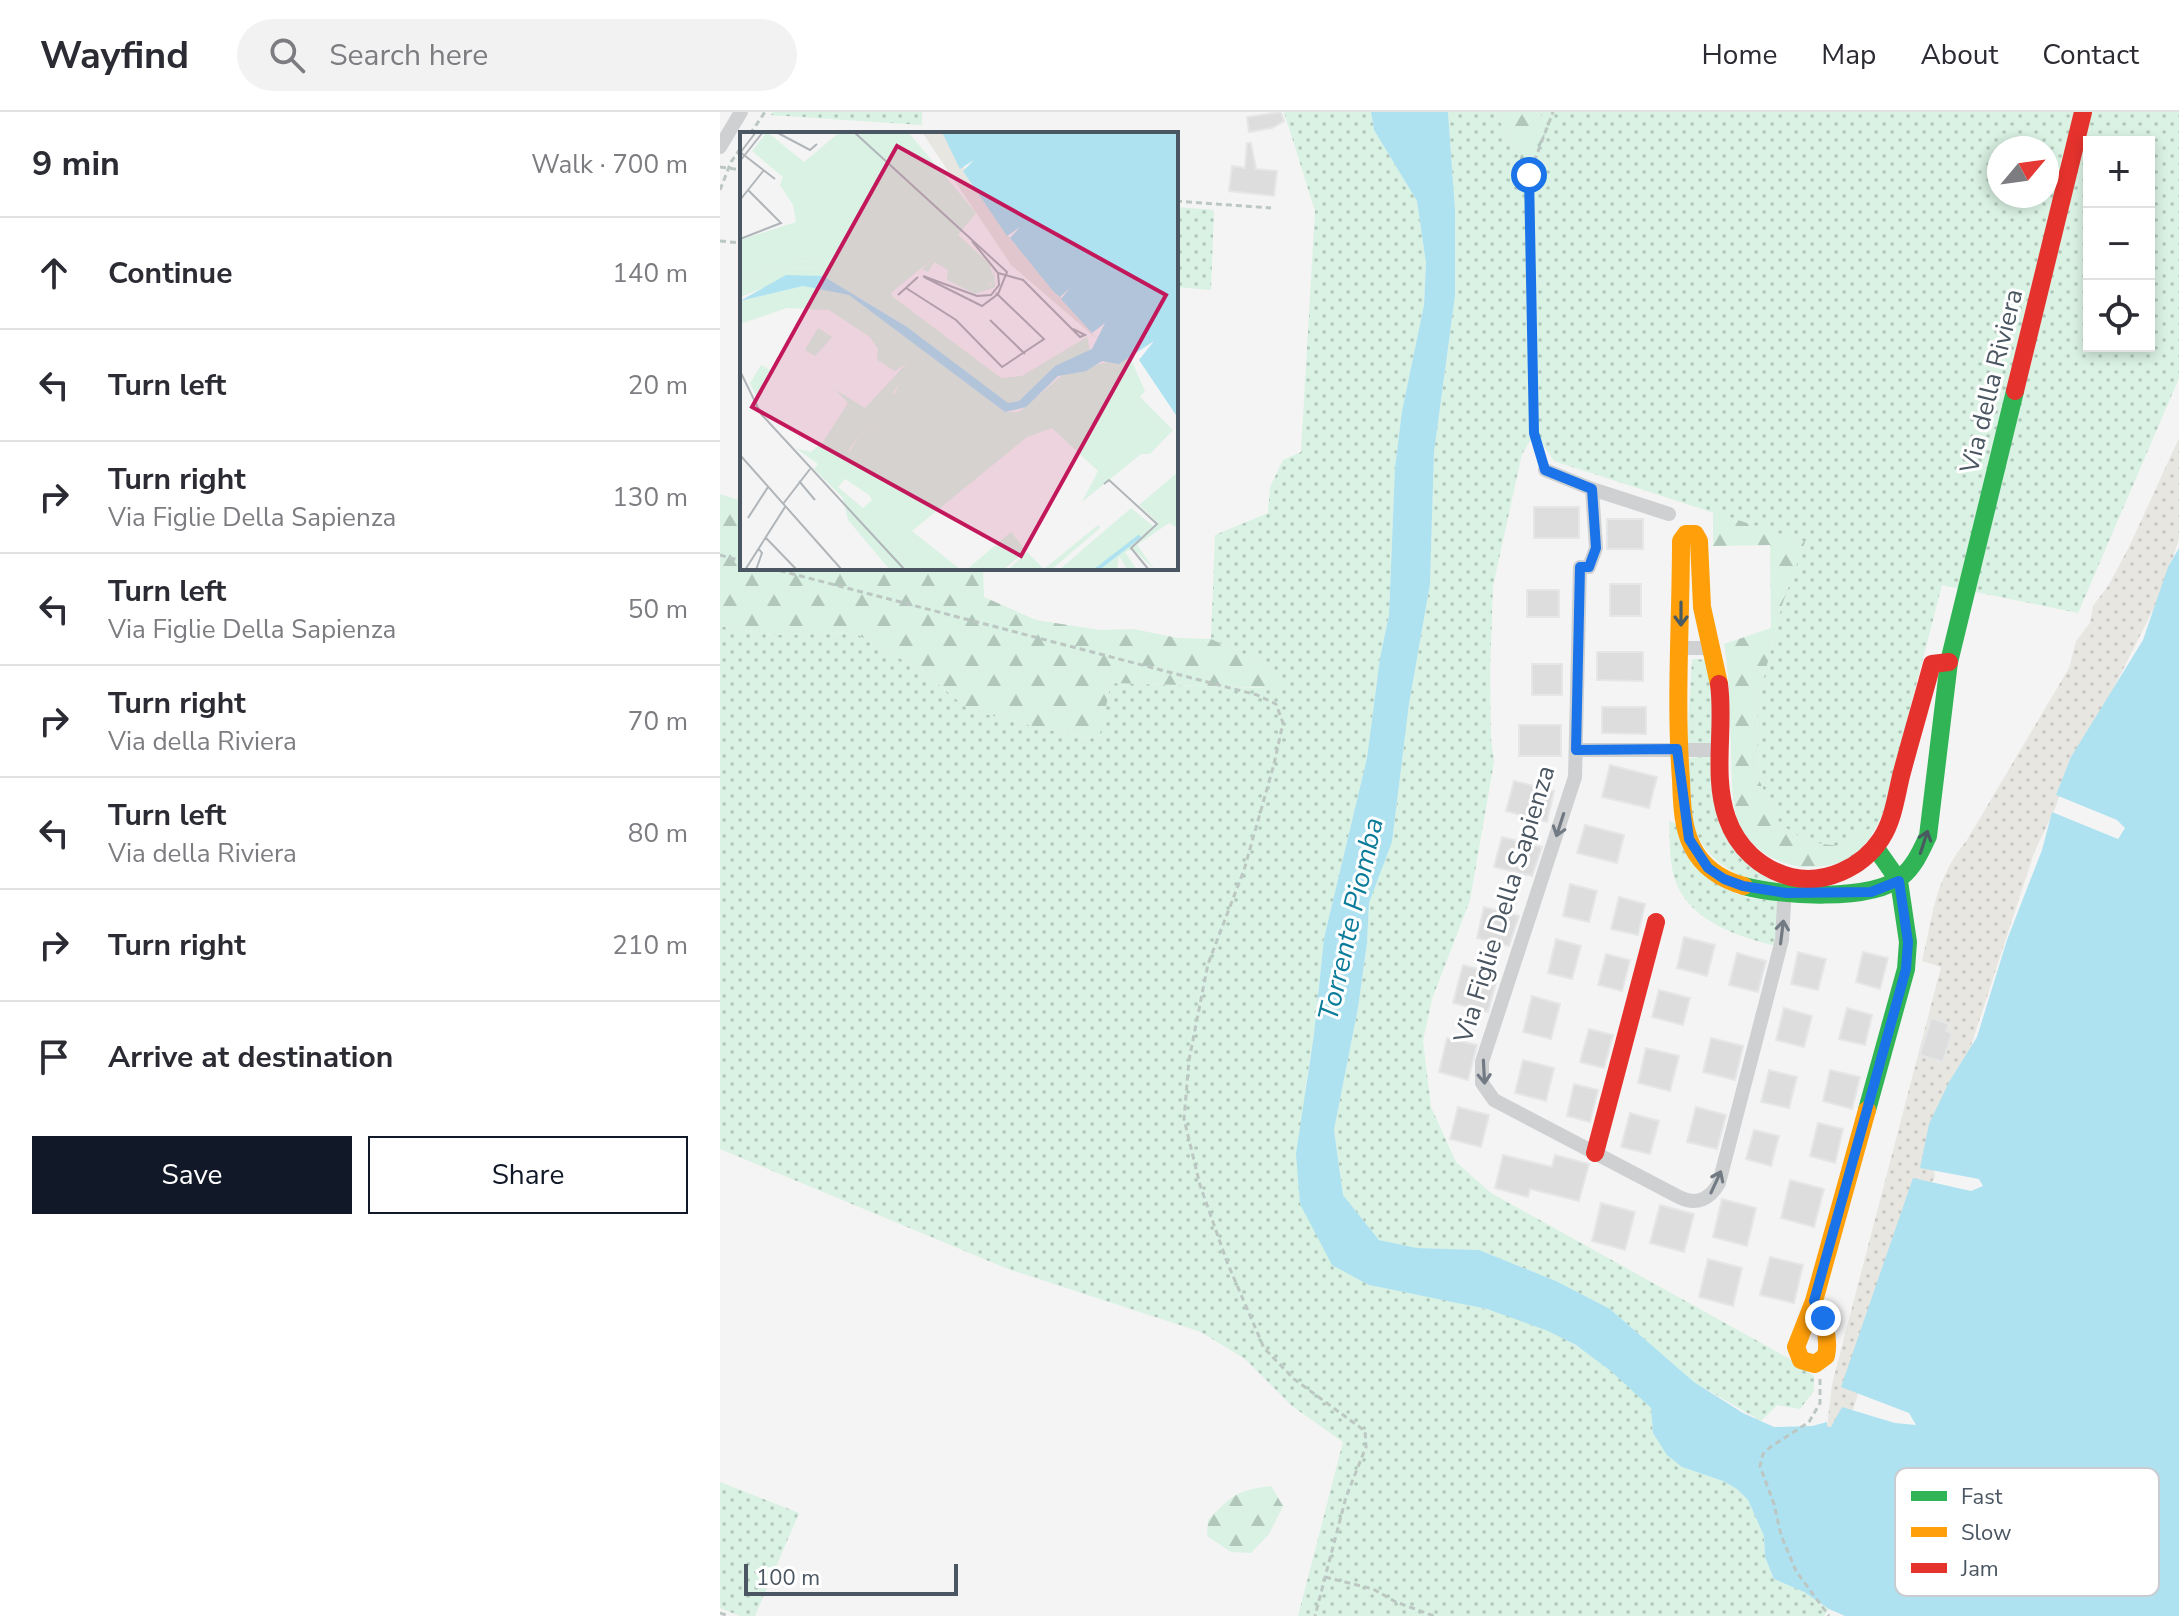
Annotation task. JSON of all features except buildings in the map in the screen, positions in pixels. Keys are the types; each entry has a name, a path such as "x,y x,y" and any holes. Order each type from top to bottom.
{"street":[{"path":"720,147 741,112"},
{"name":"Via della Riviera","path":"1785,884 1753,859 1731,829 1724,810 1720,691 1700,596 1699,541 1692,533 1683,536 1677,749 1685,822 1697,855 1708,868 1724,879 1743,886 1785,884 1871,892 1899,881 1918,860 1928,836 1949,662 2083,112"},
{"path":"1545,470 1669,514"},
{"name":"Via Figlie Della Sapienza","path":"1592,489 1596,548 1589,567 1580,567 1575,777 1482,1062 1482,1083 1494,1100 1595,1153 1685,1200 1704,1199 1717,1188 1782,940 1785,884"},
{"path":"1681,648 1711,648"},
{"name":"Via della Riviera","path":"1785,884 1844,871 1861,861 1875,847 1883,836 1893,808 1932,664 1949,662"},
{"path":"1677,749 1720,750"},
{"name":"Via Figlie Della Sapienza","path":"1576,750 1677,749"},
{"path":"1814,1301 1823,1318 1828,1346 1826,1356 1819,1363 1806,1363 1798,1356 1796,1347 1814,1301 1906,969 1908,942 1899,881 1875,847"},
{"path":"1595,1153 1656,922"}],"path":[{"path":"751,132 765,112"},
{"path":"1545,470 1534,433 1529,175 1553,112"},
{"path":"720,190 740,149"},
{"path":"720,167 740,170"},
{"path":"1178,201 1271,208"},
{"path":"720,241 740,243"},
{"path":"720,555 740,560"},
{"path":"778,570 1257,695 1276,704 1283,723 1274,764 1244,870 1208,964 1189,1060 1184,1119 1200,1185 1222,1249 1264,1348 1294,1379 1365,1431 1366,1447 1346,1497 1315,1616"},
{"path":"1819,1363 1820,1403 1809,1422 1763,1454 1760,1466 1781,1535 1796,1571 1829,1616"},
{"path":"1325,1577 1373,1589 1396,1602 1434,1616"},
{"path":"720,1613 729,1616"}],"green space":[{"path":"773,112 922,112 922,125 770,115"},
{"path":"1284,112 1371,112 1374,130 1417,201 1426,263 1424,305 1402,411 1395,467 1389,615 1367,758 1324,938 1305,1090 1369,1285 1501,1313 1551,1332 1595,1359 1651,1408 1653,1433 1682,1467 1723,1481 1748,1500 1764,1536 1765,1557 1774,1579 1804,1592 1829,1609 1824,1616 1298,1616 1343,1442 1292,1406 1245,1359 1201,1332 1008,1269 720,1149 720,626 771,635 855,633 924,672 969,710 1098,739 1111,683 1263,688 1275,669 1211,639 1215,535 1268,513 1270,487 1283,460 1301,452 1315,211"},
{"path":"1448,112 1495,112 1529,174 1548,127 1539,112 2179,112 2179,378 2078,613 1942,585 1905,728 1895,785 1878,824 1839,846 1807,842 1780,824 1759,780 1757,705 1782,605 1804,542 1554,461 1535,433 1522,454 1493,586 1490,674 1494,762 1470,900 1432,999 1423,1041 1431,1107 1456,1162 1491,1193 1788,1358 1814,1376 1814,1391 1800,1409 1777,1405 1761,1421 1694,1382 1610,1309 1556,1281 1479,1250 1417,1248 1379,1240 1343,1195 1334,1130 1358,1008 1369,903 1392,842 1409,704 1430,584 1434,452 1455,296 1455,210"},
{"path":"1495,112 1539,112 1548,127 1529,175"},
{"path":"1178,207 1214,210 1211,290 1178,287"},
{"path":"720,494 740,500 740,570 983,570 984,597 1036,620 1100,630 1133,629 1178,638 1211,639 1275,669 1280,688 1111,683 1099,739 969,710 924,672 855,633 771,635 720,626"},
{"path":"1713,512 1805,542 1782,605 1757,705 1759,780 1780,824 1807,842 1839,846 1878,824 1859,852 1844,861 1811,867 1787,864 1764,853 1740,826 1732,792 1724,644 1771,628 1770,545 1713,546"},
{"path":"1692,659 1711,660 1717,747 1687,744"},
{"path":"1715,756 1715,801 1783,887 1753,880 1727,868 1715,859 1697,836 1689,806 1688,758"},
{"path":"1669,821 1675,823 1735,893 1752,899 1778,900 1777,946 1720,926 1694,909 1684,898 1673,870"},
{"path":"720,1482 799,1513 755,1616 740,1616 720,1608"},
{"path":"1271,1486 1283,1506 1269,1534 1251,1553 1231,1552 1207,1536 1208,1520 1229,1500 1242,1492"}],"sand":[{"path":"2179,438 2179,539 2160,596 2101,713 2068,770 2056,806 2034,853 1933,1162 1935,1177 1922,1197 1853,1410 1839,1425 1827,1427 1832,1384 1941,967 1922,961 1941,883 2069,668 2076,641 2090,623 2093,606 2129,547"}],"water":[{"name":"Torrente Piomba","path":"1371,112 1448,112 1455,210 1455,296 1434,452 1430,584 1409,704 1392,842 1369,903 1358,1008 1334,1130 1343,1195 1379,1240 1417,1248 1479,1250 1556,1281 1610,1309 1694,1382 1743,1413 1774,1427 1812,1426 1827,1422 1827,1427 1831,1427 1842,1407 1895,1423 1916,1425 1909,1413 1841,1387 1913,1178 1971,1191 1983,1186 1979,1179 1920,1168 1929,1124 1949,1082 1977,1037 2007,940 2042,850 2052,812 2118,839 2125,828 2117,820 2056,795 2071,757 2143,640 2168,567 2179,548 2179,1616 1845,1616 1774,1579 1765,1557 1764,1536 1748,1500 1723,1481 1682,1467 1667,1455 1653,1433 1651,1408 1612,1372 1576,1345 1548,1331 1487,1309 1369,1285 1332,1265 1300,1204 1296,1154 1314,1034 1324,938 1367,758 1389,615 1395,467 1402,411 1424,305 1426,263 1417,201 1374,130"}],"traffic: fast":[{"path":"1744,886 1825,895 1869,890 1901,877 1920,853 1928,836 1949,662 2015,391"},
{"path":"1867,1110 1906,969 1908,942 1899,881 1875,847"}],"traffic: slow":[{"path":"1719,684 1702,607 1699,541 1695,534 1686,534 1681,541 1678,691 1684,822 1692,846 1701,860 1721,876 1744,886"},
{"path":"1814,1301 1823,1321 1827,1342 1826,1356 1815,1364 1801,1360 1796,1347 1814,1301 1867,1110"}],"traffic: jam":[{"path":"2015,391 2083,112"},
{"path":"1719,684 1720,785 1731,829 1743,847 1769,868 1791,877 1816,879 1853,866 1881,839 1891,817 1932,664 1949,662"},
{"path":"1595,1153 1656,922"}],"route":[{"path":"1529,175 1534,433 1545,470 1592,489 1596,548 1589,567 1580,567 1576,750 1677,749 1689,839 1708,868 1724,879 1743,886 1786,893 1871,892 1899,881 1908,942 1906,969 1814,1301 1823,1318"}]}
